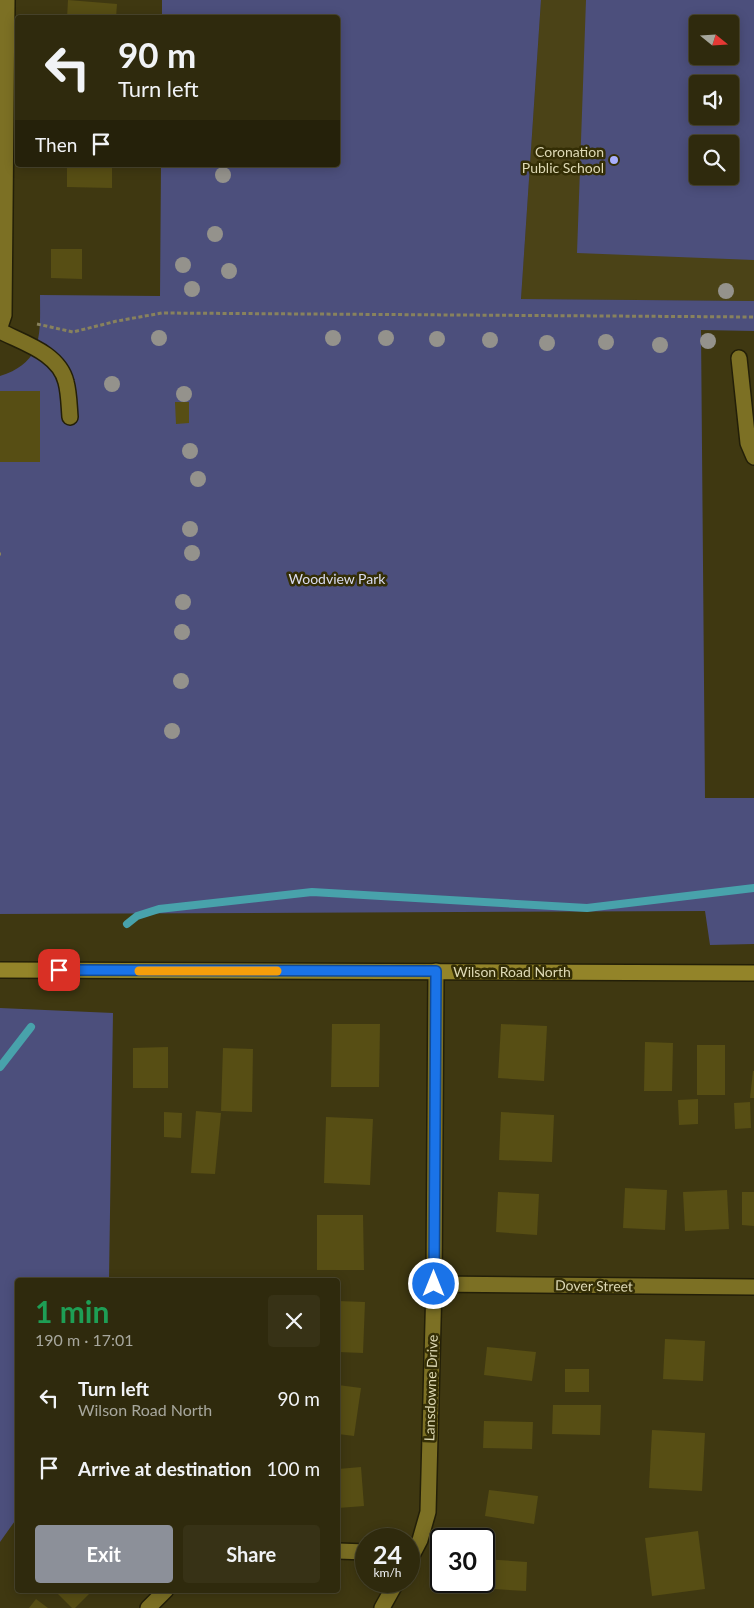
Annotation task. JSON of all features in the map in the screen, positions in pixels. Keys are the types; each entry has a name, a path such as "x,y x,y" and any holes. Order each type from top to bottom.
{"main road":[{"name":"Wilson Road North","path":"0,970 754,973"}],"street":[{"path":"0,327 4,315 7,0"},
{"path":"0,331 47,354 57,366 66,380 70,416"},
{"path":"740,358 748,443 754,457"},
{"name":"Lansdowne Drive","path":"420,1540 428,1512 434,1284 436,971"},
{"name":"Dover Street","path":"434,1284 754,1287"},
{"path":"340,1551 355,1552"},
{"path":"148,1608 163,1593"},
{"path":"382,1608 390,1593"}],"path":[{"path":"38,324 73,332 117,321 162,313 754,317"}],"shaded area":[{"name":"Coronation Public School","path":"541,0 754,0 754,301 521,299"}],"green space":[{"name":"Woodview Park","path":"162,0 541,0 521,299 754,301 754,331 701,330 705,798 754,798 754,944 710,945 705,911 0,914 0,376 25,363 32,355 39,334 40,295 160,296 161,167 340,167 340,15 162,15"},
{"path":"586,0 754,0 754,260 577,253"},
{"path":"0,1008 113,1013 109,1278 15,1278 15,1521 0,1542"}],"building":[{"path":"68,0 117,4 116,15 67,15"},
{"path":"67,167 112,167 112,188 67,187"},
{"path":"51,249 82,249 82,279 51,278"},
{"path":"0,391 40,391 40,462 0,462"},
{"path":"175,402 189,402 189,423 176,424"},
{"path":"332,1024 380,1024 379,1087 331,1087"},
{"path":"501,1024 547,1026 544,1081 498,1078"},
{"path":"645,1042 673,1043 672,1091 644,1091"},
{"path":"697,1045 725,1045 725,1095 697,1095"},
{"path":"168,1047 168,1088 133,1088 133,1048"},
{"path":"223,1048 253,1049 252,1112 221,1111"},
{"path":"753,1071 754,1098 750,1098"},
{"path":"698,1099 698,1124 679,1125 678,1100"},
{"path":"750,1102 751,1128 735,1129 734,1103"},
{"path":"196,1111 221,1113 215,1174 191,1173"},
{"path":"164,1112 182,1113 181,1138 164,1137"},
{"path":"501,1112 554,1115 552,1162 499,1160"},
{"path":"326,1117 373,1119 370,1185 324,1183"},
{"path":"625,1188 667,1190 665,1230 623,1228"},
{"path":"727,1190 729,1229 685,1231 683,1192"},
{"path":"498,1192 539,1194 537,1235 496,1232"},
{"path":"742,1192 754,1192 754,1226 742,1225"},
{"path":"317,1215 363,1215 364,1270 317,1270"},
{"path":"340,1301 365,1302 363,1353 340,1352"},
{"path":"665,1339 705,1341 703,1381 663,1379"},
{"path":"487,1347 536,1352 532,1381 484,1375"},
{"path":"565,1369 589,1369 589,1392 565,1392"},
{"path":"340,1385 361,1388 354,1436 340,1434"},
{"path":"553,1405 601,1405 600,1435 552,1434"},
{"path":"484,1421 533,1422 532,1449 483,1448"},
{"path":"652,1430 705,1433 702,1491 649,1488"},
{"path":"361,1467 364,1506 340,1508 340,1469"},
{"path":"489,1490 538,1496 534,1524 485,1516"},
{"path":"698,1531 705,1589 652,1596 645,1538"},
{"path":"495,1560 527,1562 526,1591 495,1589"},
{"path":"57,1593 90,1593 75,1608 72,1608"},
{"path":"36,1599 48,1608 29,1608"}],"waterway":[{"path":"127,924 137,916 159,909 312,892 587,908 754,888"},
{"path":"0,1067 31,1027"}],"slow traffic":[{"path":"139,971 277,971"}],"place":[{"name":"Coronation Public School","path":"614,160"}],"route":[{"path":"59,970 436,971 434,1284"}]}
